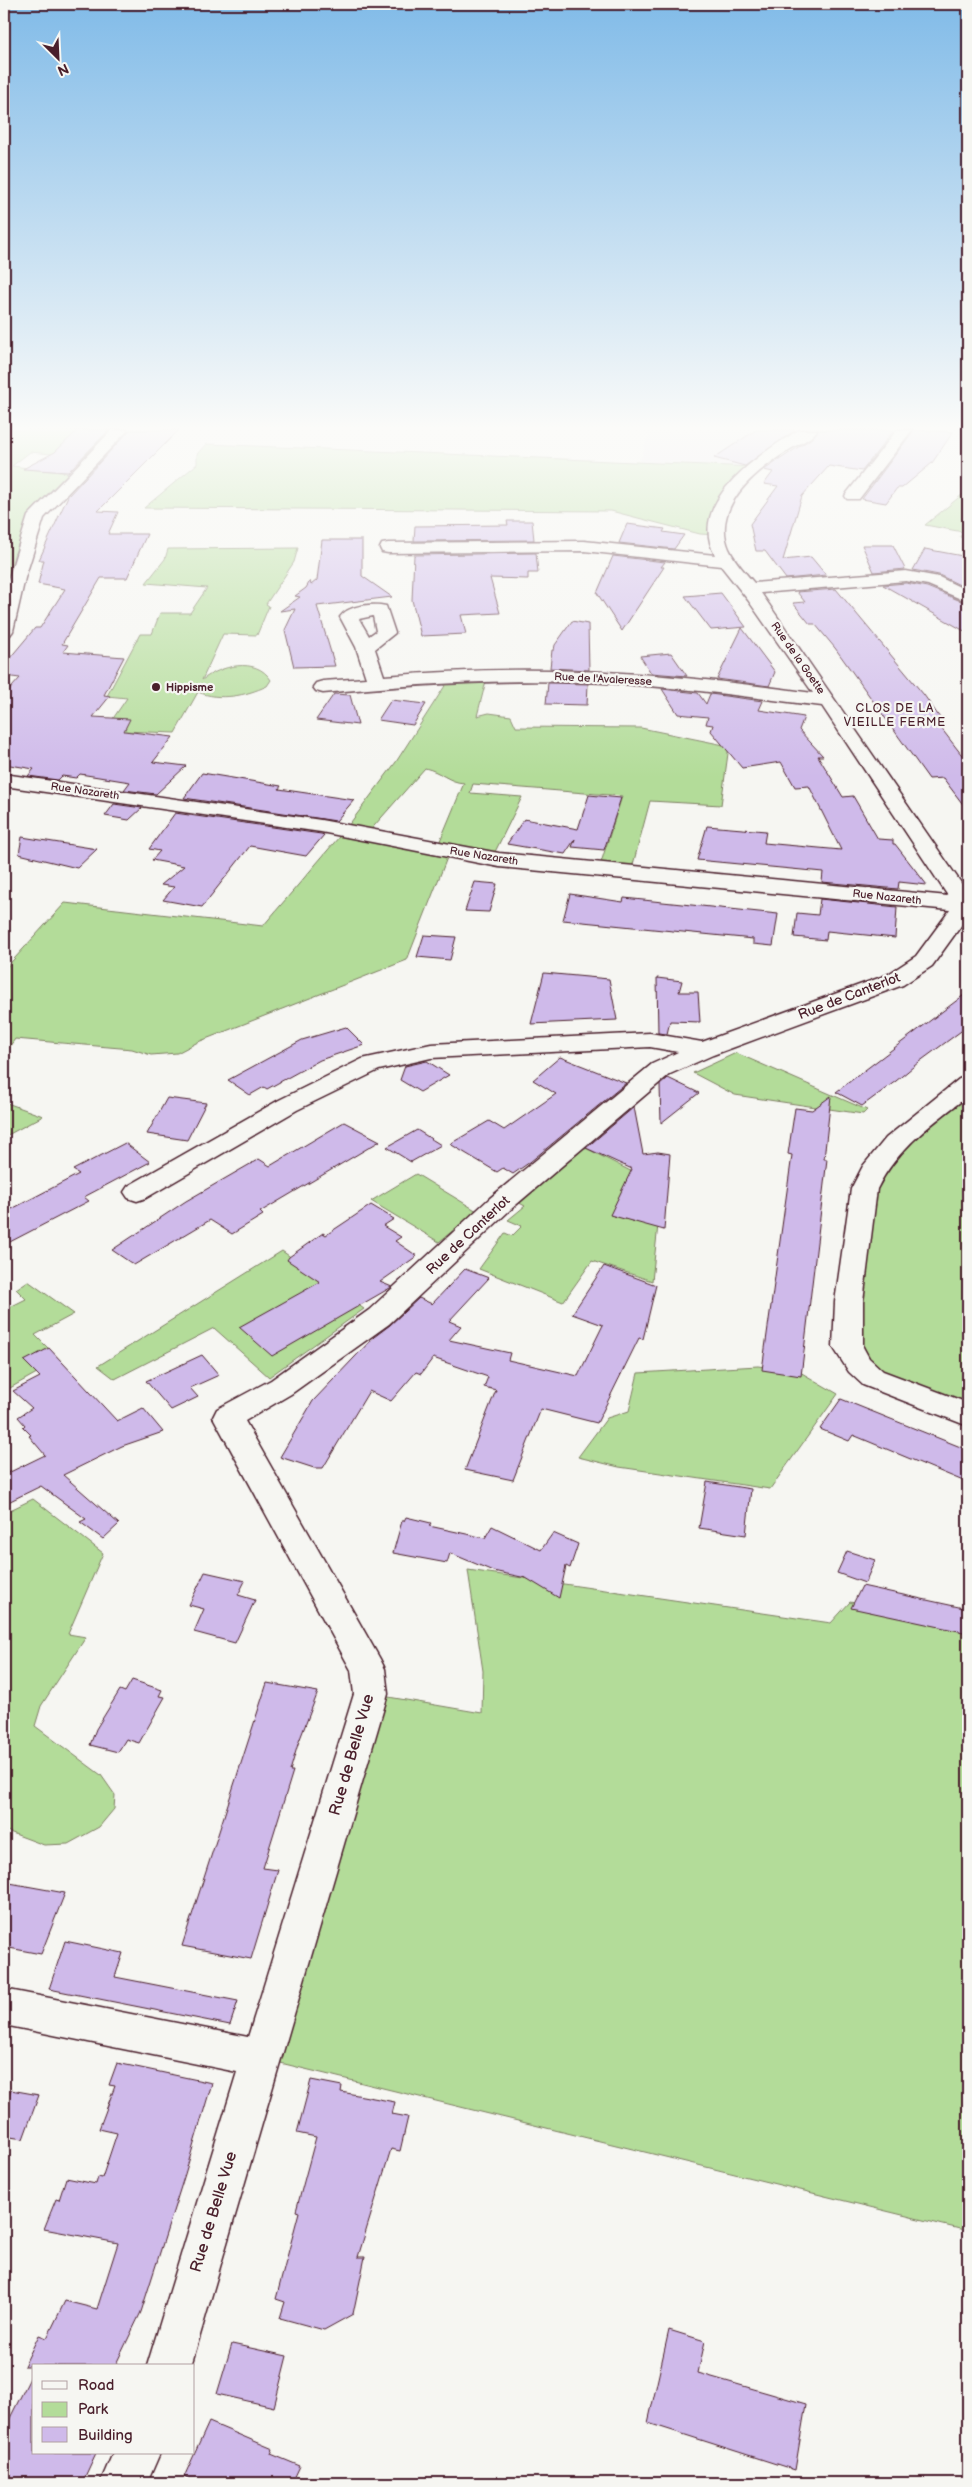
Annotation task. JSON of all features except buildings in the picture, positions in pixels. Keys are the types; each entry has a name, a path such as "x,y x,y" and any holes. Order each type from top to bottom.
{"street":[{"path":"4,631 16,578 26,546"},
{"path":"388,547 572,546"},
{"path":"585,546 727,561"},
{"name":"Rue de la Goette","path":"721,546 727,561 828,701 967,905"},
{"path":"749,589 906,576 933,581 968,597"},
{"path":"365,647 377,682"},
{"name":"Rue de l'Avaleresse","path":"323,687 377,682 504,676 588,677 694,685 828,701"},
{"name":"Rue Nazareth","path":"4,780 322,826 499,860 967,905"},
{"name":"Rue de Canterlot","path":"228,1417 282,1387 379,1317 500,1204 661,1069 704,1050 853,997 912,971 938,945 949,924 967,905"},
{"path":"137,1192 288,1105 371,1064 431,1051 650,1040 704,1050"},
{"path":"968,1084 898,1140 871,1172 864,1189 850,1293 848,1347 859,1365 873,1378 968,1415"},
{"name":"Rue de Belle Vue","path":"170,2364 260,2058 369,1705 370,1683 368,1669 228,1417"},
{"path":"4,2007 260,2058"},
{"path":"123,2483 137,2454"}],"green space":[{"path":"4,546 18,546 14,555 4,596"},
{"path":"298,548 294,562 266,604 269,606 257,635 223,634 202,680 218,671 238,666 247,666 256,668 271,680 267,686 241,695 224,697 198,692 175,733 122,731 112,720 127,698 107,696 140,634 152,634 160,613 190,613 207,588 146,583 165,559 168,549"},
{"path":"487,677 477,716 489,713 511,716 516,727 641,728 729,746 721,805 650,801 631,872 599,869 622,796 473,784 470,793 522,797 492,858 450,850 407,960 198,1042 177,1053 151,1055 132,1049 15,1039 4,1054 4,970 65,903 263,926 345,830 396,762 450,678","holes":["425,768 454,781 464,783 437,848 367,834"]},
{"path":"736,1053 867,1110 863,1114 735,1095 693,1073"},
{"path":"968,1085 968,1417 889,1385 849,1343 869,1171 885,1150"},
{"path":"4,1102 43,1116 4,1137"},
{"path":"574,1142 650,1181 658,1225 652,1281 592,1261 563,1302 479,1269 505,1233 512,1236 522,1226 508,1220 525,1206 508,1197"},
{"path":"416,1174 477,1211 439,1242 371,1201"},
{"path":"282,1251 364,1309 269,1377 214,1328 115,1379 98,1366"},
{"path":"28,1281 74,1314 35,1335 60,1360 10,1388 4,1383 4,1310 26,1299 16,1289"},
{"path":"758,1366 800,1372 838,1394 770,1489 619,1467 578,1457 607,1418 629,1411 638,1373"},
{"path":"33,1499 103,1553 68,1634 86,1637 41,1706 35,1726 101,1775 115,1795 114,1809 99,1827 68,1844 44,1845 4,1830 4,1513"},
{"path":"468,1570 831,1623 850,1602 968,1628 968,2231 260,2058 371,1694 482,1713 483,1671"}],"place":[{"name":"Hippisme","path":"156,687"}],"district":[{"name":"CLOS DE LA VIEILLE FERME","path":"895,715"}]}
